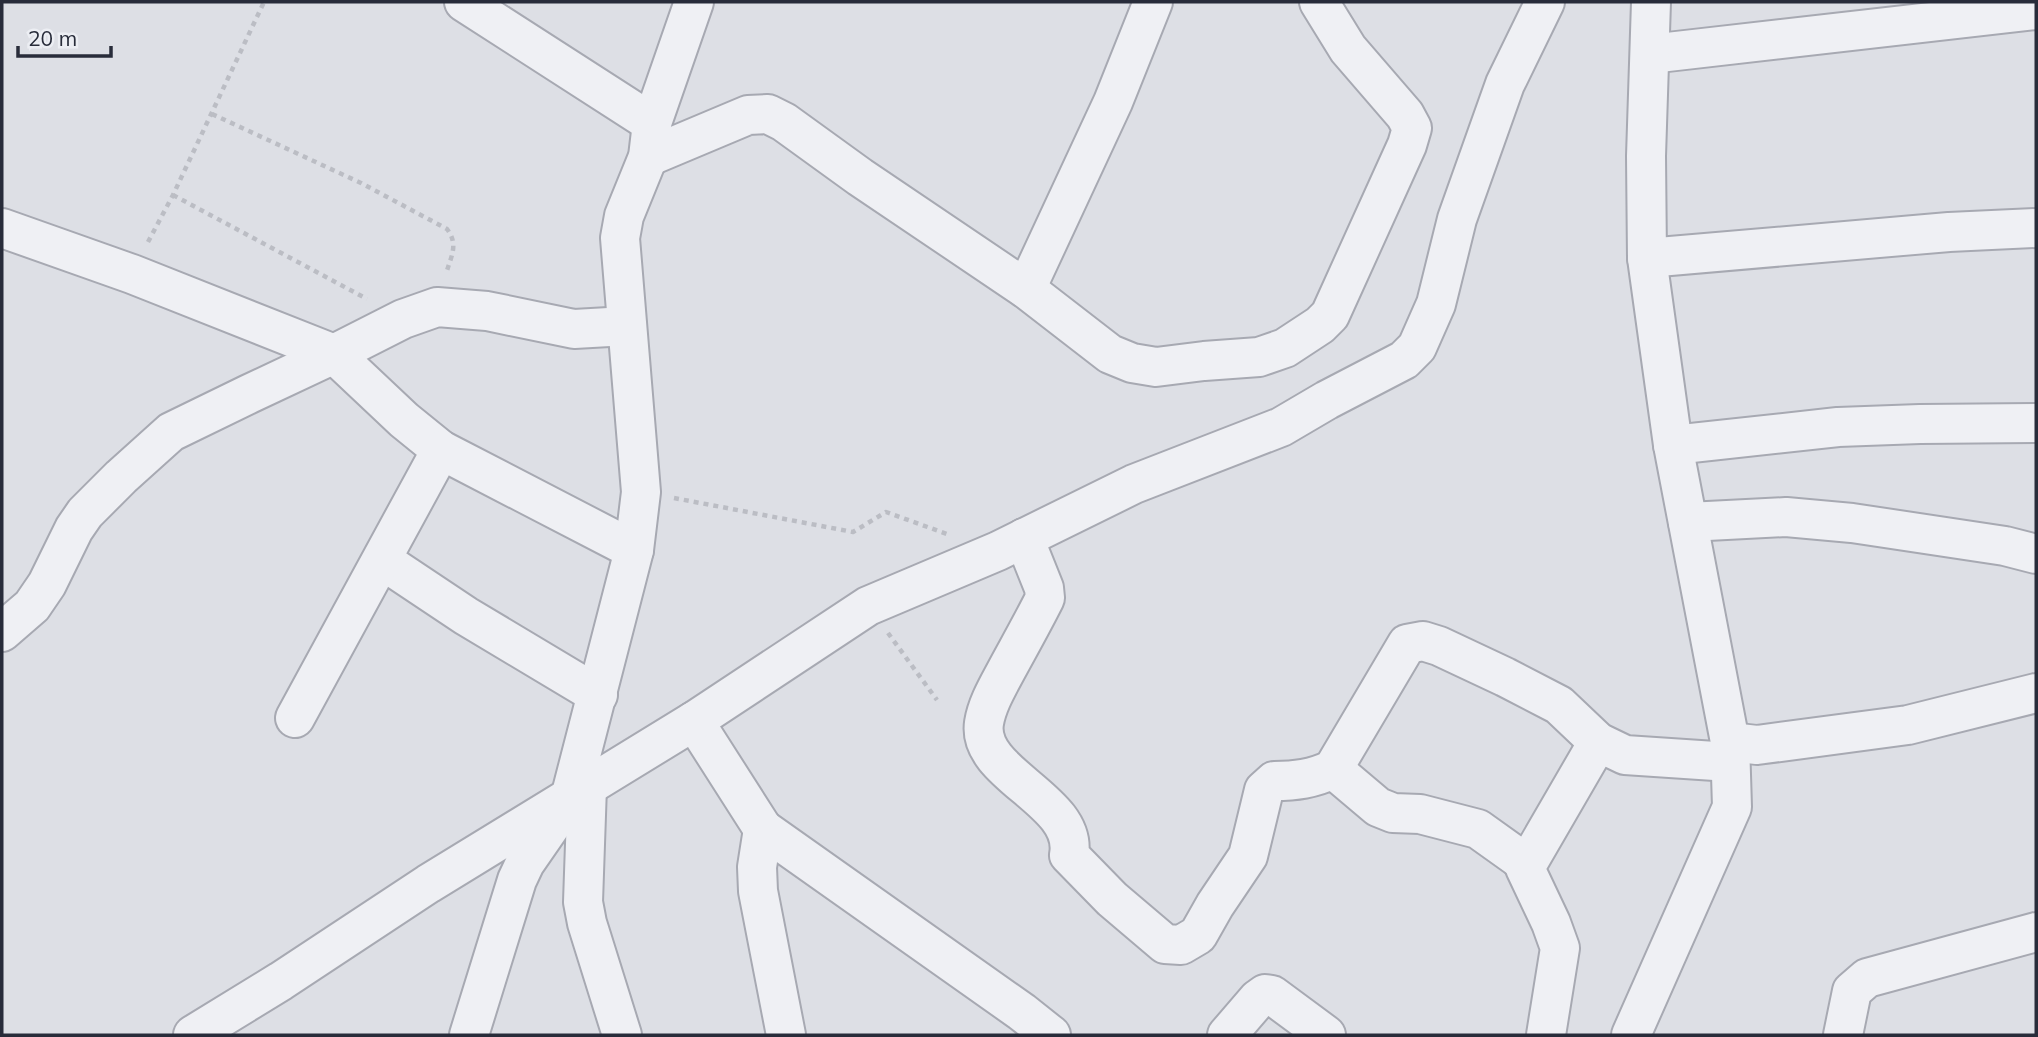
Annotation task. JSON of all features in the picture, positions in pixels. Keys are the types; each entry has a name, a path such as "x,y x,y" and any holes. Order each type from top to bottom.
{"street":[{"path":"464,2 650,140"},
{"path":"622,1035 583,902 578,792 598,695 634,550 641,492 620,238 624,216 694,2"},
{"path":"1026,289 1113,102 1153,2"},
{"path":"650,140 748,115 768,114 784,122 860,177 1026,289 1110,354 1132,363 1156,367 1259,357 1285,348 1320,325 1330,315 1407,145 1412,128 1405,115 1348,49 1319,2"},
{"path":"194,1035 428,884 694,721 868,606 998,551 1134,484 1281,427 1405,360 1418,347 1437,304 1457,219 1505,83 1545,2"},
{"path":"1631,1035 1732,807 1730,752 1673,445 1647,258 1646,169 1651,2"},
{"path":"1650,54 2036,10"},
{"path":"2,228 132,274 334,355 404,420 441,450 634,550"},
{"path":"1647,258 1949,232 2036,228"},
{"path":"2,632 32,606 47,584 74,529 85,513 171,432 420,313 487,311 574,329 627,326"},
{"path":"1673,445 1838,427 2036,423"},
{"path":"295,718 441,450"},
{"path":"1688,522 1786,517 1852,523 2005,546 2036,554"},
{"path":"1024,538 1044,588 1045,598 991,699 983,724 986,744 994,757 1065,826 1072,843 1069,855 1112,899 1165,944 1181,945 1198,935 1214,905 1248,856 1264,790 1274,781 1299,781 1333,769 1407,644 1423,641 1439,646 1505,677 1559,705 1598,742 1625,755 1730,752 1757,745 1908,724 2036,693"},
{"path":"383,559 466,616 598,695"},
{"path":"694,721 763,830 1025,1028"},
{"path":"1546,1035 1560,948 1525,868 1598,742"},
{"path":"1333,769 1378,807 1393,813 1420,814 1478,829 1527,864"},
{"path":"470,1035 517,880 525,863 578,792"},
{"path":"763,830 757,867 758,891 786,1035"},
{"path":"1843,1035 1852,991 1867,978 2036,932"},
{"path":"1227,1035 1265,994 1272,995 1326,1035"}],"path":[{"path":"132,274 173,195 264,2"},
{"path":"173,195 420,313 454,243 447,229 362,183 212,114"},
{"path":"641,492 853,532 886,512 948,534"},
{"path":"868,606 937,700"}]}
